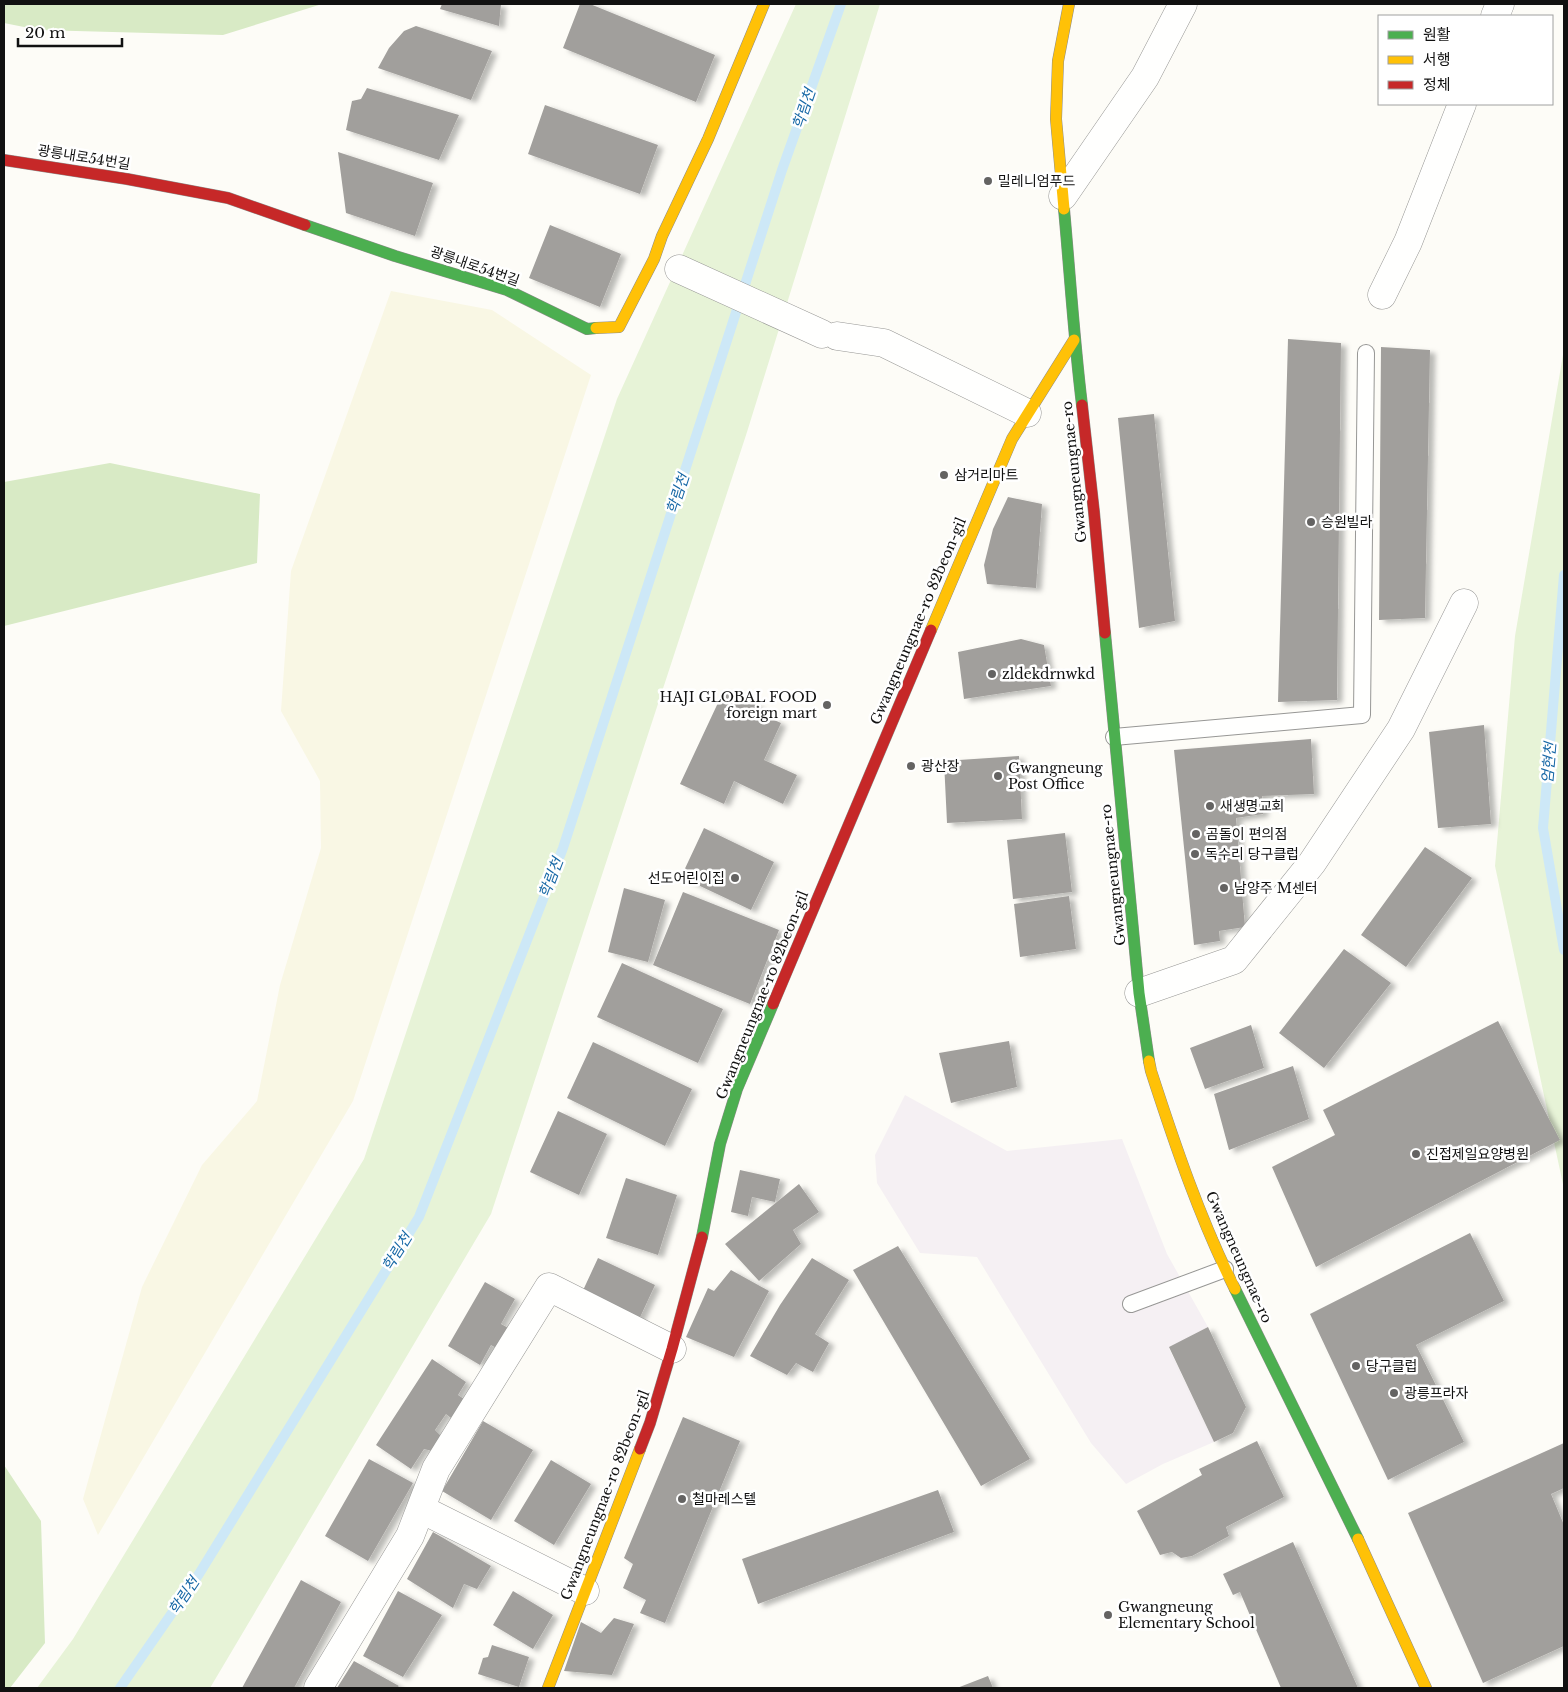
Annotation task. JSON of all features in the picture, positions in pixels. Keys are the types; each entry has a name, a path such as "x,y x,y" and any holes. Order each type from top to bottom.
{"street":[{"name":"광릉내로54번길","path":"4,160 127,179 228,198 395,256 507,290 587,330 619,327 654,259 662,236 708,139 764,4"},
{"name":"Gwangneungnae-ro","path":"1069,4 1058,61 1056,119 1073,305 1074,340 1094,512 1139,993 1151,1071 1178,1155 1225,1269 1340,1500 1426,1688"},
{"path":"1063,196 1145,77 1183,4"},
{"path":"1382,295 1408,242 1462,105"},
{"path":"679,269 829,335 884,343 1028,413"},
{"name":"Gwangneungnae-ro 82beon-gil","path":"548,1688 650,1423 700,1247 720,1144 737,1089 1012,439 1074,340"},
{"path":"1139,993 1234,960 1312,863 1401,729 1464,603"},
{"path":"318,1688 410,1536 436,1469 549,1287 672,1349"},
{"path":"421,1509 585,1591"}],"lane":[{"path":"1114,737 1362,715 1366,353"},
{"path":"1131,1304 1225,1269"}],"shaded area":[{"path":"391,291 492,310 591,375 353,1101 98,1535 83,1499 142,1287 202,1165 257,1101 280,985 321,848 320,781 281,711 291,571"},
{"path":"905,1095 1007,1151 1122,1139 1167,1254 1208,1327 1169,1348 1214,1442 1163,1464 1126,1484 1091,1443 977,1257 920,1253 877,1183 875,1155"}],"green space":[{"path":"4,4 322,4 223,35 39,30 4,23"},
{"path":"796,4 880,4 747,432 491,1214 210,1688 37,1688 73,1639 364,1159 617,399"},
{"path":"1564,349 1564,1189 1495,866 1515,636"},
{"path":"110,463 260,494 257,563 4,626 4,482"},
{"path":"4,1465 41,1521 45,1643 10,1688 4,1688"}],"building":[{"path":"442,4 501,4 499,26 440,9"},
{"path":"580,4 590,4 715,55 696,102 563,48"},
{"path":"416,26 492,51 471,100 378,68 389,48 404,31"},
{"path":"367,88 459,115 439,160 346,130 352,101 361,99"},
{"path":"545,105 658,145 640,194 528,154"},
{"path":"338,152 433,183 415,236 346,213"},
{"path":"550,225 621,254 600,307 529,278"},
{"name":"승원빌라","path":"1288,339 1341,343 1337,700 1278,702"},
{"name":"승원빌라","path":"1381,347 1430,350 1425,618 1379,620"},
{"path":"1154,414 1175,621 1139,628 1118,418"},
{"path":"1008,497 1042,504 1036,588 987,584 984,565 993,529"},
{"path":"1021,639 1044,645 1051,686 964,699 958,652"},
{"path":"724,690 759,706 760,714 781,723 764,760 797,775 783,804 734,781 724,804 680,784"},
{"path":"1484,725 1491,824 1438,828 1429,732"},
{"path":"1311,739 1314,794 1262,796 1263,814 1236,818 1245,927 1219,931 1220,941 1194,945 1174,750"},
{"path":"1019,756 1022,819 947,823 944,761"},
{"path":"704,828 774,862 751,910 681,877"},
{"path":"1065,833 1072,892 1013,899 1007,840"},
{"path":"1425,847 1472,878 1406,967 1361,935"},
{"path":"624,888 665,900 648,962 608,952"},
{"path":"683,892 779,930 750,1004 653,965"},
{"path":"1069,896 1076,949 1020,957 1014,904"},
{"path":"1344,949 1391,983 1324,1068 1279,1033"},
{"path":"622,963 723,1009 698,1063 597,1017"},
{"name":"진접제일요양병원","path":"1498,1021 1560,1140 1316,1267 1272,1167 1335,1135 1323,1110"},
{"path":"1251,1025 1264,1068 1205,1089 1190,1048"},
{"path":"1009,1041 1017,1087 951,1103 939,1053"},
{"path":"593,1042 692,1089 665,1146 567,1098"},
{"path":"1293,1066 1309,1119 1229,1150 1214,1094"},
{"path":"558,1111 607,1134 579,1195 530,1172"},
{"path":"740,1170 780,1179 775,1202 752,1197 748,1216 731,1212"},
{"path":"626,1178 677,1195 658,1255 606,1238"},
{"path":"799,1184 819,1212 793,1230 801,1244 759,1281 725,1244"},
{"name":"광릉프라자","path":"1470,1233 1504,1301 1416,1345 1464,1442 1388,1480 1310,1314"},
{"path":"898,1246 1030,1459 981,1486 853,1270"},
{"path":"598,1258 655,1285 636,1326 579,1299"},
{"path":"812,1258 849,1280 815,1334 829,1343 813,1372 796,1363 787,1375 750,1356 780,1305"},
{"path":"731,1270 769,1291 734,1357 686,1337 708,1288 714,1291"},
{"path":"485,1282 515,1299 501,1324 510,1329 498,1349 491,1345 480,1365 448,1346"},
{"path":"1208,1327 1246,1407 1233,1433 1214,1442 1169,1347"},
{"path":"432,1359 466,1382 458,1395 464,1399 451,1418 446,1414 435,1430 441,1436 432,1451 424,1449 411,1469 376,1445"},
{"name":"철마레스텔","path":"683,1417 740,1441 665,1623 640,1613 646,1600 623,1588 633,1564 624,1558"},
{"path":"483,1421 533,1450 491,1520 442,1491"},
{"path":"1257,1441 1284,1497 1226,1527 1229,1536 1192,1556 1181,1558 1172,1552 1160,1555 1137,1511 1202,1475 1199,1469"},
{"path":"1564,1443 1564,1488 1551,1494 1564,1525 1564,1646 1483,1683 1408,1513"},
{"path":"369,1459 413,1483 368,1561 325,1536"},
{"path":"551,1460 591,1484 554,1545 514,1521"},
{"path":"938,1490 954,1532 758,1604 742,1559"},
{"path":"433,1532 491,1566 477,1589 464,1584 453,1608 407,1579"},
{"path":"1293,1542 1358,1688 1281,1688 1240,1592 1233,1595 1223,1574"},
{"path":"301,1580 341,1602 294,1688 242,1688"},
{"path":"398,1591 442,1615 403,1677 363,1656"},
{"path":"513,1591 553,1615 533,1649 493,1625"},
{"path":"614,1618 634,1624 612,1675 564,1671 581,1622 601,1633"},
{"path":"492,1645 529,1657 519,1687 478,1674 483,1658 488,1657"},
{"path":"354,1661 399,1686 397,1688 337,1688"},
{"path":"988,1676 993,1688 957,1688"}],"waterway":[{"name":"학림천","path":"120,1688 199,1574 419,1217 563,848 782,170 841,4"},
{"name":"엄현천","path":"1564,575 1543,828 1564,950"}],"traffic: fast":[{"path":"1064,209 1082,405"},
{"path":"305,225 395,256 507,290 587,329 596,328"},
{"path":"1105,633 1139,993 1149,1061"},
{"path":"702,1237 720,1144 737,1089 773,1004"},
{"path":"1235,1289 1358,1539"}],"traffic: slow":[{"path":"596,328 619,327 654,259 662,236 708,139 764,4"},
{"path":"1064,209 1056,119 1058,61 1069,4"},
{"path":"931,630 1012,439 1074,340"},
{"path":"1149,1061 1189,1182 1210,1236 1235,1289"},
{"path":"548,1688 640,1449"},
{"path":"1358,1539 1426,1688"}],"traffic: jam":[{"path":"4,160 127,179 228,198 305,225"},
{"path":"1082,405 1105,633"},
{"path":"773,1004 931,630"},
{"path":"640,1449 650,1423 672,1349 702,1237"}],"place":[{"name":"밀레니엄푸드","path":"988,181"},
{"name":"삼거리마트","path":"944,475"},
{"name":"승원빌라","path":"1311,522"},
{"name":"zldekdrnwkd","path":"992,674"},
{"name":"HAJI GLOBAL FOOD foreign mart","path":"827,705"},
{"name":"광산장","path":"911,766"},
{"name":"Gwangneung Post Office","path":"998,776"},
{"name":"새생명교회","path":"1210,806"},
{"name":"곰돌이 편의점","path":"1196,834"},
{"name":"독수리 당구클럽","path":"1195,854"},
{"name":"선도어린이집","path":"735,878"},
{"name":"남양주 M센터","path":"1224,888"},
{"name":"진접제일요양병원","path":"1416,1154"},
{"name":"당구클럽","path":"1356,1366"},
{"name":"광릉프라자","path":"1394,1393"},
{"name":"철마레스텔","path":"682,1499"},
{"name":"Gwangneung Elementary School","path":"1108,1615"}]}
